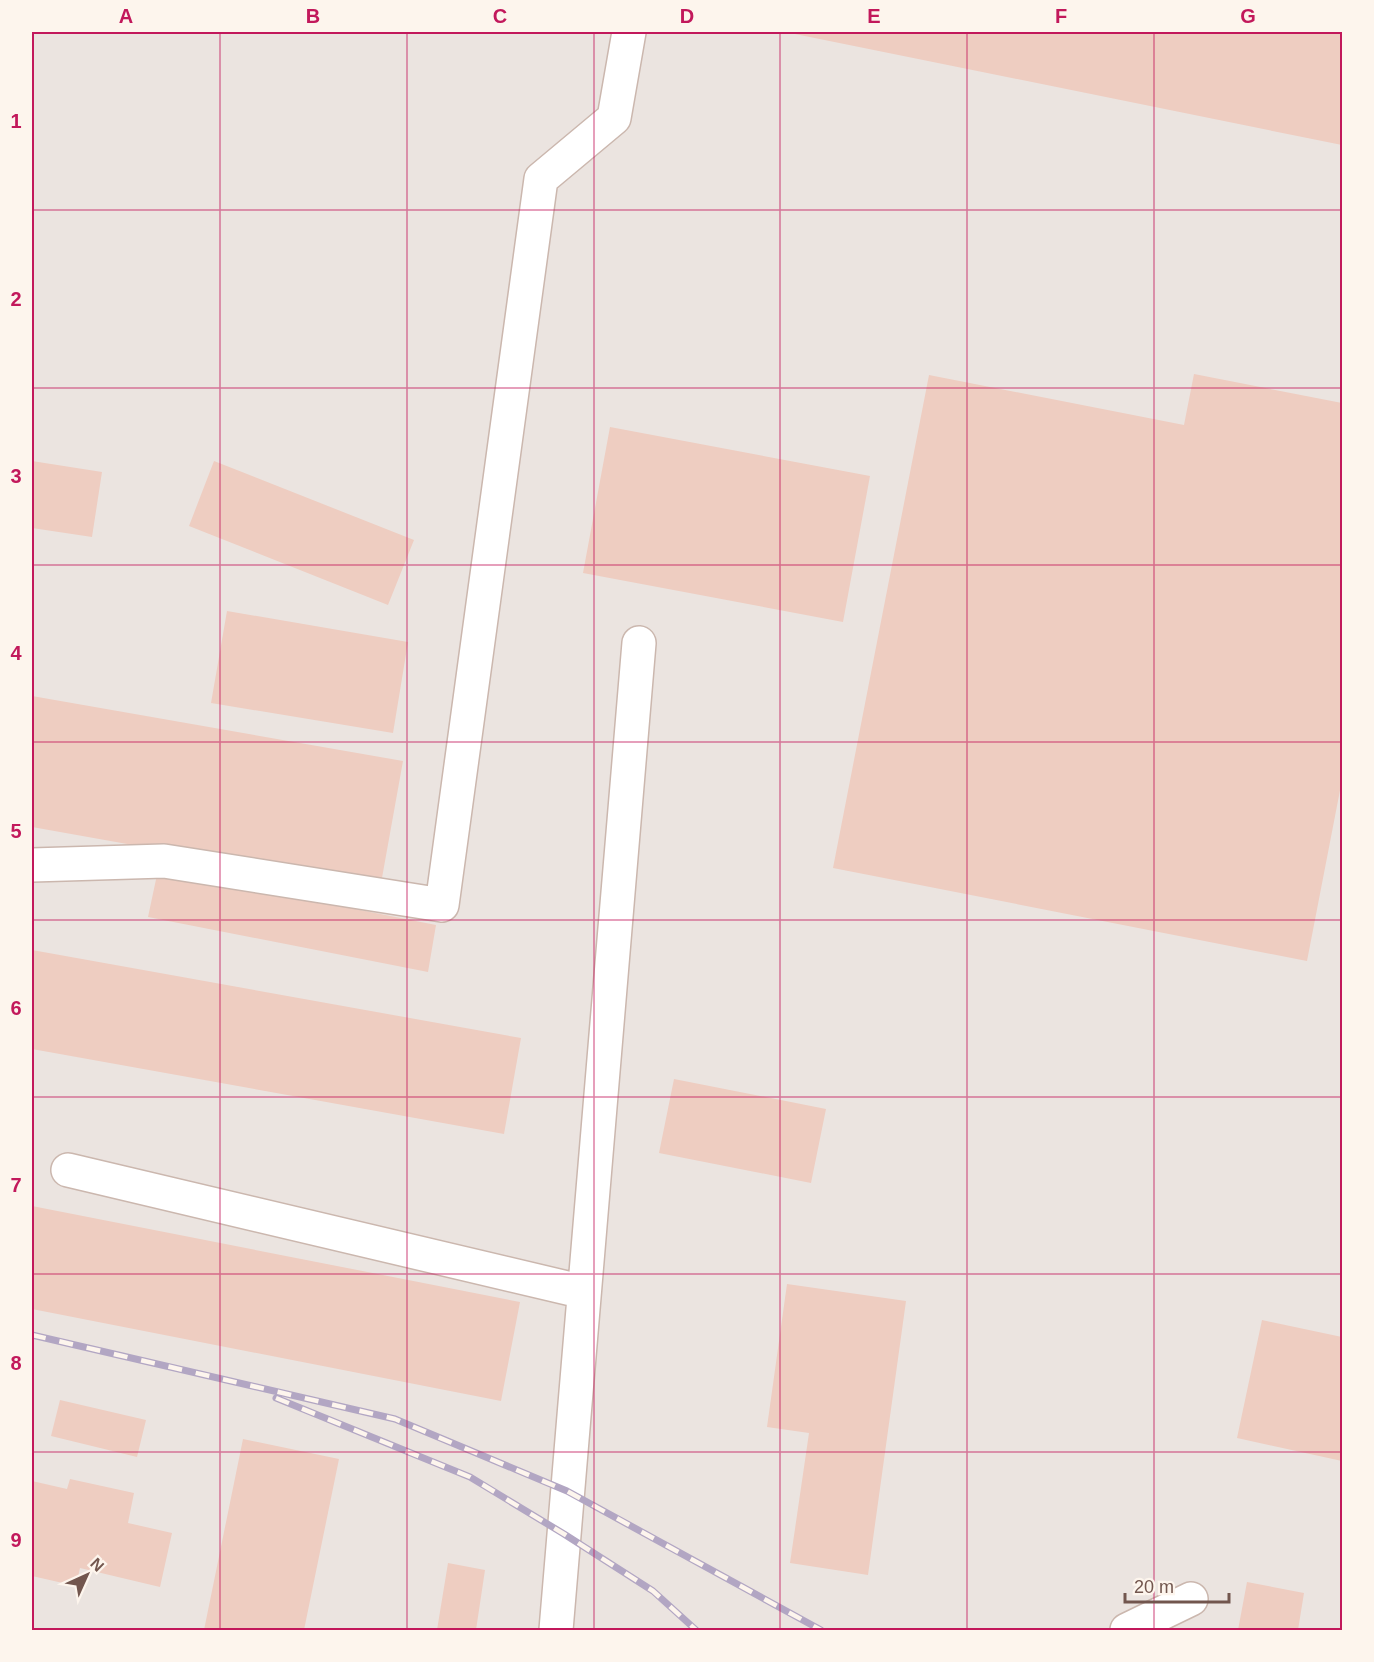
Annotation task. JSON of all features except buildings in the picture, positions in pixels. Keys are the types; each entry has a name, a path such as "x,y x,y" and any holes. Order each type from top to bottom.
{"lane":[{"path":"32,865 164,861 442,905 541,179 614,118 629,32"},
{"path":"556,1630 639,643"},
{"path":"68,1170 584,1292"},
{"path":"1127,1630 1191,1599"}],"shaded area":[{"path":"32,32 1342,32 1342,1630 32,1630"}],"railway":[{"path":"32,1335 395,1419 567,1491 821,1630"},
{"path":"276,1398 470,1477 653,1591 696,1630"}]}
